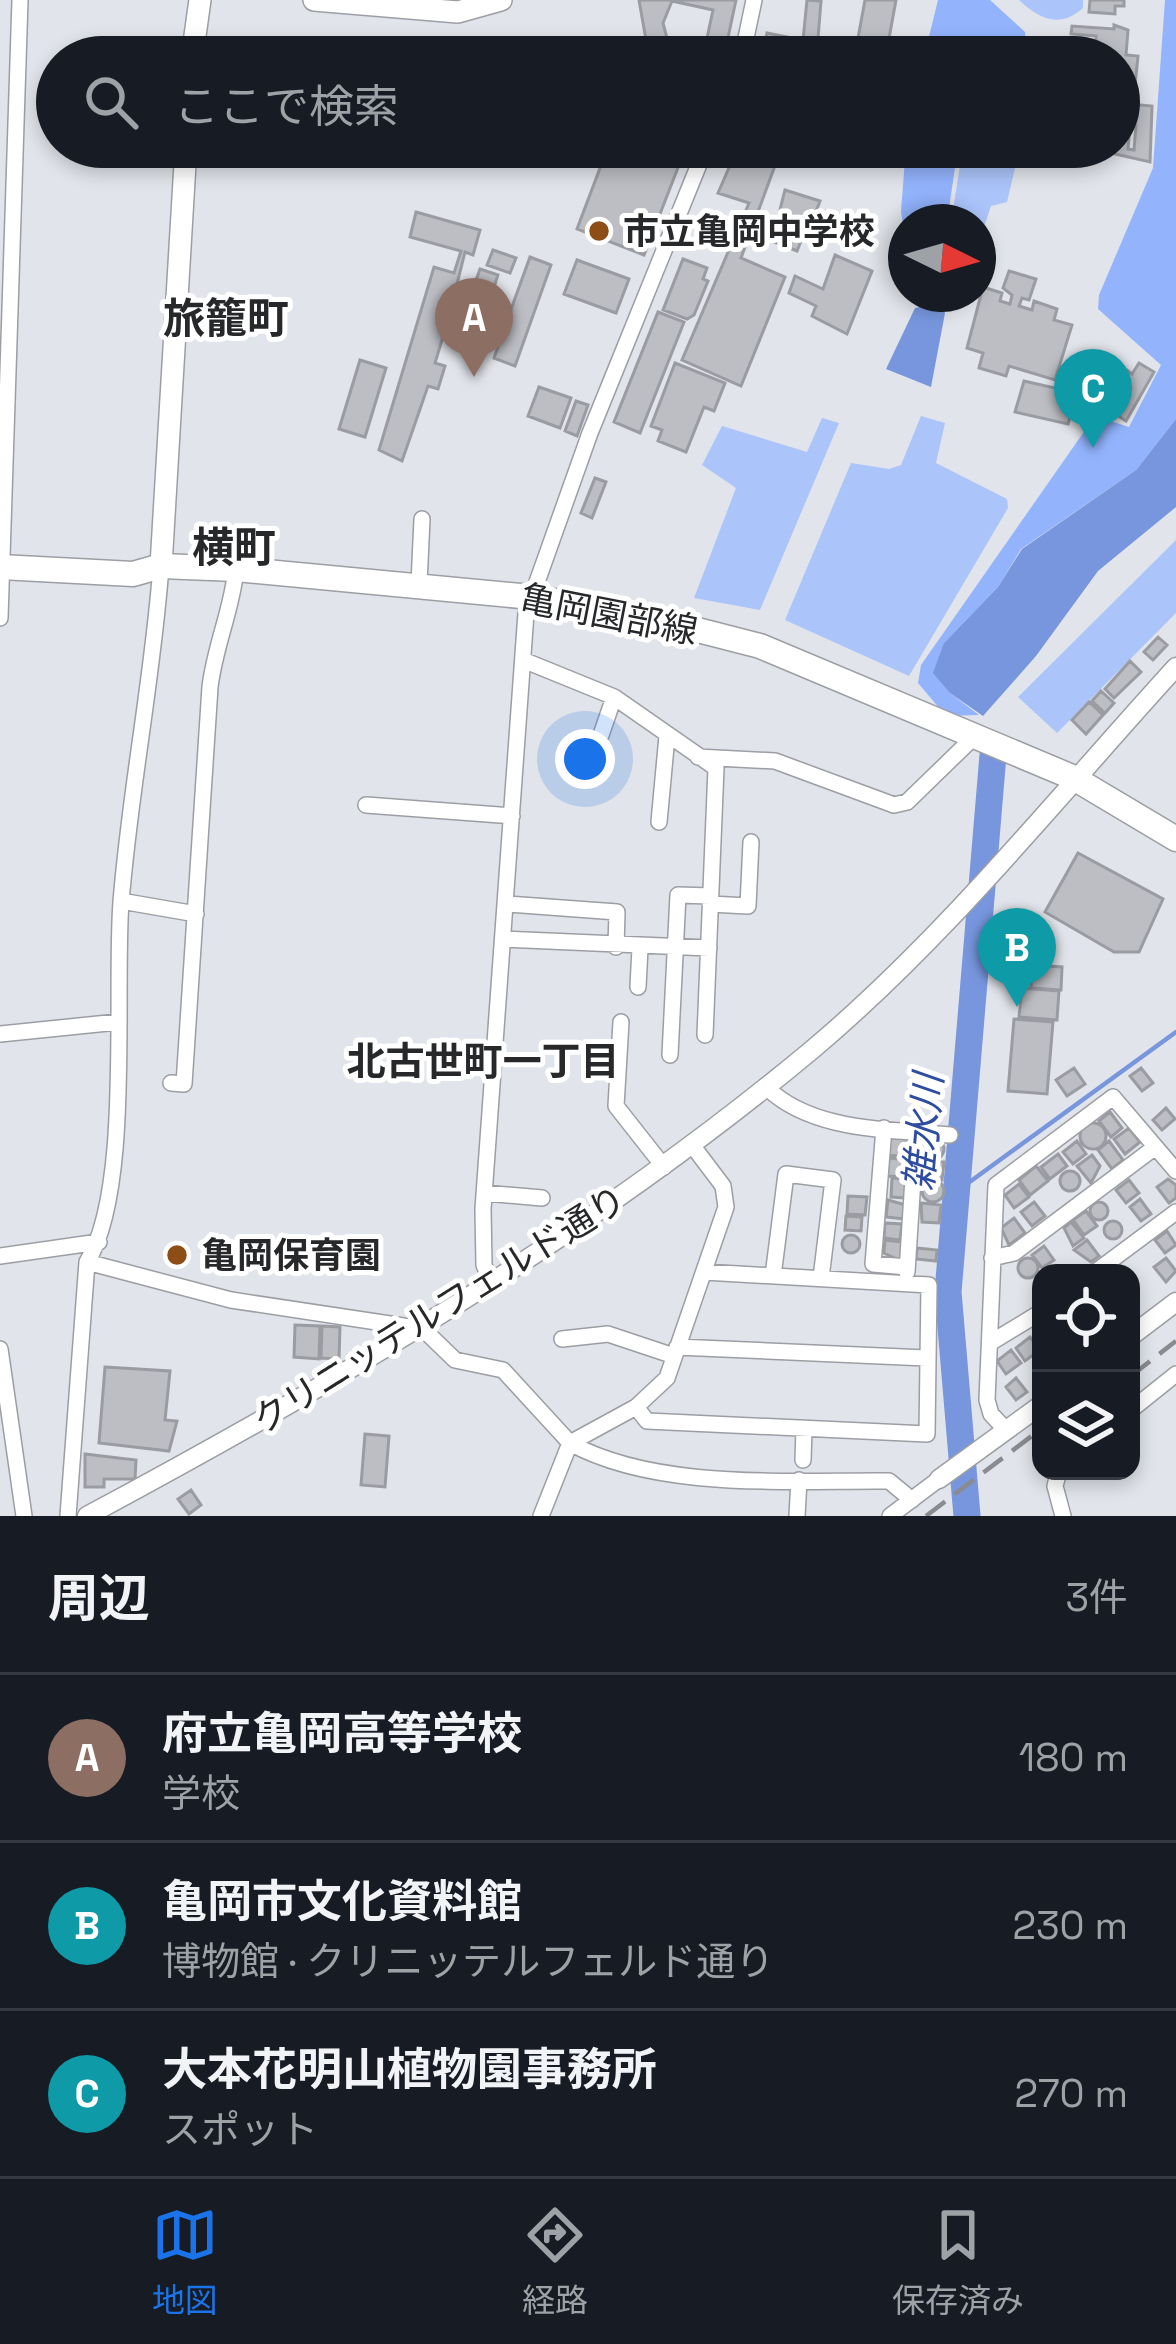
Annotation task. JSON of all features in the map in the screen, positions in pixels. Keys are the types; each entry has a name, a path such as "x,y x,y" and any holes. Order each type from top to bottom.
{"main road":[{"path":"195,36 200,0"},
{"path":"314,0 458,12 501,0"},
{"path":"160,566 185,168"},
{"name":"亀岡園部線","path":"2,567 133,574 160,566 236,569 531,597 647,617 760,646 1072,777 1176,839"}],"street":[{"path":"0,618 20,0"},
{"path":"746,36 754,0"},
{"path":"492,1286 484,1265 484,1193 531,597 590,433 697,168"},
{"path":"419,584 422,519"},
{"path":"68,1516 87,1262 99,1242 115,1121 121,901 160,566"},
{"path":"171,1083 184,1084 212,664 215,641 233,605 236,569"},
{"path":"523,660 614,697 716,768 705,1035"},
{"name":"クリニッテルフェルド通り","path":"87,1516 423,1329 664,1167 765,1087 902,965 1018,846 1072,777 1176,667"},
{"path":"601,735 614,697"},
{"path":"659,822 668,736"},
{"path":"695,757 775,760 894,805 933,779 974,737"},
{"path":"366,805 512,816"},
{"path":"670,1055 678,896 748,906 751,842"},
{"path":"121,901 196,914"},
{"path":"507,904 617,912 616,947"},
{"path":"504,939 640,949 710,948"},
{"path":"638,987 640,949"},
{"path":"0,1034 118,1022"},
{"path":"622,1022 616,1106 664,1167"},
{"path":"765,1087 788,1108 884,1129 950,1135"},
{"path":"1007,1431 991,1414 987,1400 996,1185 1113,1097 1176,1172"},
{"path":"636,1407 647,1421 927,1434 929,1285 873,1264 884,1129"},
{"path":"907,1275 916,1132"},
{"path":"541,1516 570,1443 657,1392 676,1352 726,1207 723,1186 692,1145"},
{"path":"992,1258 1014,1253 1154,1148"},
{"path":"773,1276 786,1174 833,1180 821,1278"},
{"path":"484,1193 542,1198"},
{"path":"1106,1264 1176,1212"},
{"path":"0,1256 99,1242"},
{"path":"87,1262 231,1300 423,1329 455,1360 503,1370 570,1443 601,1459 656,1472 889,1481 912,1500"},
{"path":"704,1272 821,1278 907,1275"},
{"path":"1140,1329 1176,1302"},
{"path":"990,1343 1032,1317"},
{"path":"562,1339 608,1334 676,1352 926,1358"},
{"path":"0,1349 24,1516"},
{"path":"1140,1403 1176,1374"},
{"path":"890,1516 1032,1412"},
{"path":"803,1460 804,1429"},
{"path":"797,1516 799,1480"},
{"path":"1057,1480 1063,1516"}],"shaded area":[{"path":"938,0 990,0 1025,36 929,36"},
{"path":"1019,0 1083,0 1083,8 1066,18 1050,19"},
{"path":"1165,0 1176,0 1176,419 1136,470 1021,549 998,587 944,643 950,693 979,715 946,716 918,683 921,665 1095,416 1129,427 1161,365 1098,309 1099,295 1153,168"},
{"path":"904,168 955,168 950,204 902,204"},
{"path":"960,168 1015,168 1007,202 954,204"},
{"path":"913,312 944,312 931,387 886,369"},
{"path":"921,416 945,423 936,463 1007,499 1008,508 909,676 785,620 851,463 889,469 901,465"},
{"path":"822,418 839,423 760,610 694,598 736,488 702,465 722,426 807,452"},
{"path":"1176,419 1176,507 1098,571 1036,656 983,716 950,693 933,673 944,643 998,587 1022,549 1136,470"},
{"path":"1176,540 1176,613 1057,733 1018,697"}],"building":[{"path":"639,0 736,0 728,36 707,36 713,10 672,1 663,23 666,36 645,36"},
{"path":"807,0 821,1 818,36 803,36"},
{"path":"865,0 896,0 889,36 858,36"},
{"path":"1090,0 1124,0 1124,6 1115,6 1115,14 1089,12"},
{"path":"1114,25 1128,30 1128,36 1071,34 1072,26 1114,29"},
{"path":"1140,105 1152,106 1150,162 1140,160"},
{"path":"600,168 678,168 644,255 577,229"},
{"path":"729,168 774,168 741,258 785,277 741,386 682,360 749,203 718,193"},
{"path":"785,190 820,201 817,209 822,211 818,222 807,226 797,251 772,241"},
{"path":"416,212 480,230 473,255 465,252 447,324 501,337 530,257 551,265 515,366 494,358 499,344 445,330 435,363 445,366 438,389 428,386 402,461 379,450 434,267 454,273 461,251 410,237"},
{"path":"493,250 516,258 510,273 487,265"},
{"path":"835,255 872,271 847,334 812,316 816,306 789,293 795,276 823,289"},
{"path":"683,259 707,268 703,279 708,281 694,315 687,319 663,310"},
{"path":"577,260 629,279 616,313 564,294"},
{"path":"480,269 498,275 493,290 475,283"},
{"path":"1009,271 1036,279 1029,300 1022,298 1019,306 1032,310 1034,301 1057,309 1054,320 1072,325 1055,380 1009,366 1006,376 979,368 983,353 967,348 976,312 996,312 996,291 1002,293 1000,301 1010,304 1012,295 1003,288"},
{"path":"484,303 500,309 495,325 478,319"},
{"path":"658,312 684,322 640,433 614,422"},
{"path":"1075,359 1104,370 1091,390 1067,372"},
{"path":"360,360 386,368 365,437 339,429"},
{"path":"675,363 725,383 714,411 704,407 686,452 658,441 662,430 651,426"},
{"path":"1139,363 1154,372 1126,421 1099,403 1116,377 1127,370 1132,374"},
{"path":"1024,381 1077,393 1068,424 1015,412"},
{"path":"539,387 571,398 560,428 528,416"},
{"path":"576,401 588,405 577,436 565,431"},
{"path":"595,478 606,482 592,518 581,513"},
{"path":"1158,637 1167,645 1153,660 1144,652"},
{"path":"1130,661 1141,672 1114,698 1105,689"},
{"path":"1101,691 1114,703 1105,713 1092,701"},
{"path":"1089,702 1103,715 1086,734 1072,720"},
{"path":"1078,853 1163,899 1139,952 1114,952 1045,912"},
{"path":"1033,965 1062,967 1061,990 1031,988"},
{"path":"1022,988 1059,991 1057,1020 1019,1017"},
{"path":"1014,1019 1053,1022 1047,1094 1008,1091"},
{"path":"1074,1068 1085,1084 1067,1096 1056,1080"},
{"path":"1141,1068 1153,1083 1142,1091 1130,1076"},
{"path":"1166,1108 1175,1119 1162,1130 1153,1120"},
{"path":"1110,1112 1122,1128 1111,1137 1099,1121"},
{"path":"1093,1123 1106,1136 1093,1149 1080,1136"},
{"path":"1129,1128 1140,1142 1125,1154 1114,1139"},
{"path":"890,1137 909,1138 908,1157 888,1155"},
{"path":"934,1139 944,1149 934,1159 924,1149"},
{"path":"1077,1141 1086,1154 1073,1164 1063,1152"},
{"path":"1109,1141 1123,1160 1112,1169 1098,1150"},
{"path":"1058,1154 1067,1166 1050,1179 1041,1167"},
{"path":"1092,1155 1100,1166 1091,1183 1077,1166"},
{"path":"889,1158 908,1160 906,1177 887,1176"},
{"path":"927,1161 944,1162 942,1180 926,1179"},
{"path":"1036,1166 1048,1181 1030,1195 1019,1180"},
{"path":"1070,1171 1080,1181 1070,1191 1060,1181"},
{"path":"892,1178 907,1179 905,1198 891,1197"},
{"path":"1168,1179 1176,1185 1176,1198 1169,1203 1157,1187"},
{"path":"933,1180 944,1191 933,1202 922,1191"},
{"path":"1129,1180 1139,1193 1126,1203 1116,1190"},
{"path":"1019,1184 1029,1197 1014,1208 1005,1195"},
{"path":"848,1196 867,1197 865,1215 847,1214"},
{"path":"1140,1199 1151,1214 1141,1221 1130,1207"},
{"path":"888,1200 906,1205 905,1219 886,1217"},
{"path":"1034,1202 1045,1216 1032,1226 1021,1212"},
{"path":"1099,1202 1108,1211 1099,1220 1090,1211"},
{"path":"921,1203 941,1205 939,1223 922,1222"},
{"path":"1086,1211 1097,1226 1084,1235 1073,1220"},
{"path":"846,1216 862,1217 861,1231 845,1230"},
{"path":"1014,1218 1025,1233 1009,1245 1001,1228"},
{"path":"1113,1221 1122,1230 1113,1239 1104,1230"},
{"path":"1071,1222 1084,1238 1073,1246 1064,1228"},
{"path":"885,1223 902,1224 900,1240 884,1238"},
{"path":"1167,1231 1176,1245 1165,1253 1155,1240"},
{"path":"851,1235 860,1244 851,1253 842,1244"},
{"path":"885,1240 902,1242 901,1261 884,1253"},
{"path":"1087,1240 1099,1256 1091,1262 1074,1250"},
{"path":"1044,1246 1054,1260 1039,1264 1032,1255"},
{"path":"917,1248 937,1250 936,1261 916,1259"},
{"path":"1166,1258 1176,1271 1166,1282 1154,1267"},
{"path":"1021,1261 1035,1261 1032,1276 1021,1275"},
{"path":"295,1325 320,1326 319,1359 294,1357"},
{"path":"322,1326 340,1327 339,1359 321,1358"},
{"path":"1032,1340 1032,1356 1025,1361 1016,1348"},
{"path":"1011,1350 1021,1363 1006,1374 997,1361"},
{"path":"105,1367 170,1371 165,1420 177,1421 169,1451 99,1443"},
{"path":"1016,1378 1027,1392 1016,1400 1006,1387"},
{"path":"365,1434 389,1436 385,1487 361,1485"},
{"path":"85,1454 136,1460 135,1479 104,1479 104,1487 85,1487"},
{"path":"191,1490 201,1505 189,1514 178,1499"}],"waterway":[{"name":"雑水川","path":"967,1516 948,1292 993,755"},
{"path":"960,1189 1176,1032"}],"railway":[{"path":"1136,1372 1176,1341"},
{"path":"926,1516 1032,1436"}],"place":[{"name":"市立亀岡中学校","path":"599,231"},
{"name":"府立亀岡高等学校","path":"474,377"},
{"name":"大本花明山植物園事務所","path":"1093,448"},
{"name":"亀岡市文化資料館","path":"1017,1007"},
{"name":"亀岡保育園","path":"177,1255"}],"district":[{"name":"旅籠町","path":"226,318"},
{"name":"横町","path":"234,547"},
{"name":"北古世町一丁目","path":"483,1061"}]}
